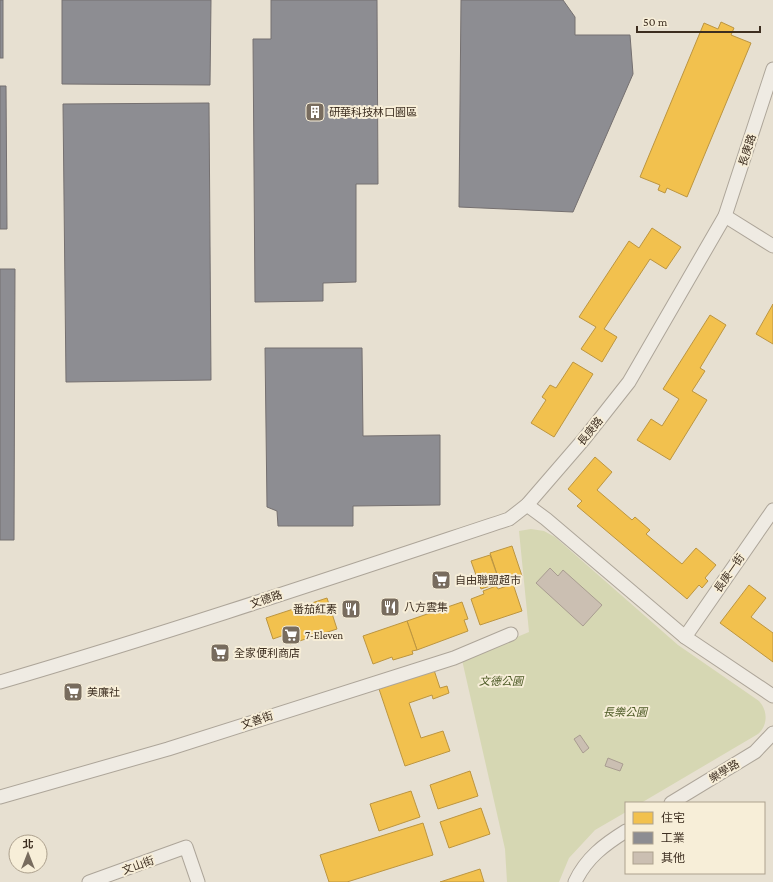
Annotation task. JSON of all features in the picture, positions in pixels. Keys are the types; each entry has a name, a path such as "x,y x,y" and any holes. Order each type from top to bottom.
{"street":[{"name":"長庚路","path":"527,505 584,439 629,382 725,216 773,69"},
{"path":"725,216 773,246"},
{"path":"527,505 546,519 685,637 773,696"},
{"name":"文德路","path":"0,682 233,610 510,519 527,505"},
{"name":"長庚一街","path":"685,637 773,510"},
{"name":"文善街","path":"0,797 168,749 454,658 511,634"},
{"name":"樂學路","path":"673,802 755,752 773,733"},
{"path":"575,882 590,858 609,841 625,831"},
{"name":"文山街","path":"89,882 186,847 198,882"}],"green space":[{"name":"長樂公園","path":"531,529 544,531 555,537 678,645 759,701 764,709 766,718 764,726 758,734 643,802 625,802 625,813 595,830 569,858 559,882 507,882 505,849 462,660 529,632 519,531"}],"building: 住宅":[{"path":"721,22 734,28 731,35 751,43 687,197 667,188 665,193 658,190 660,185 640,177 704,23 718,29"},
{"path":"652,228 681,247 666,269 650,259 604,329 617,337 602,362 581,349 596,327 579,317 629,241 639,248"},
{"path":"773,304 773,344 756,334"},
{"path":"710,315 726,325 700,368 705,371 692,391 707,400 670,460 637,440 651,419 662,426 679,399 663,389"},
{"path":"573,362 593,374 554,437 531,423 546,400 542,397 550,385 556,388"},
{"path":"595,457 612,472 597,490 632,520 635,517 650,530 646,534 682,564 696,548 716,565 705,578 708,581 702,588 699,585 687,599 577,506 582,501 568,489"},
{"path":"512,546 522,576 500,583 490,553"},
{"path":"490,555 500,583 481,589 471,561"},
{"path":"513,584 522,611 480,625 471,599 484,594 483,591 496,586 498,589"},
{"path":"749,585 766,598 751,617 773,633 773,662 720,623"},
{"path":"327,598 337,629 290,644 287,634 273,639 266,618"},
{"path":"462,602 468,619 464,620 468,631 417,650 407,621"},
{"path":"407,621 417,650 412,651 413,654 393,660 392,657 373,664 363,636"},
{"path":"434,670 440,688 447,686 449,693 433,699 432,695 409,703 421,738 443,731 450,751 405,766 379,689"},
{"path":"470,771 478,796 438,809 430,785"},
{"path":"411,791 420,817 379,831 370,804"},
{"path":"481,808 490,834 449,848 440,822"},
{"path":"423,823 433,855 347,882 329,882 320,855"},
{"path":"480,869 484,882 440,882"}],"building: 工業":[{"path":"0,0 3,0 3,58 0,58"},
{"path":"62,0 211,0 210,85 62,84"},
{"name":"研華科技林口園區","path":"271,0 377,0 378,184 356,184 356,282 323,283 323,301 255,302 253,39 271,39"},
{"path":"461,0 563,0 575,17 575,35 630,35 633,74 573,212 459,207"},
{"path":"0,86 6,86 7,229 0,229"},
{"path":"209,103 211,380 66,382 63,104"},
{"path":"0,269 15,269 14,540 0,540"},
{"path":"265,348 362,348 363,436 440,435 440,505 353,506 353,526 278,526 277,511 267,507"}],"building: 其他":[{"path":"550,568 558,576 563,570 602,605 583,626 536,583"},
{"path":"580,735 589,748 583,753 574,739"},
{"path":"608,758 623,764 620,771 605,766"}],"place":[{"name":"研華科技林口園區","path":"315,112"},
{"name":"自由聯盟超市","path":"441,580"},
{"name":"八方雲集","path":"390,607"},
{"name":"番茄紅素","path":"351,609"},
{"name":"7-Eleven","path":"291,635"},
{"name":"全家便利商店","path":"220,653"},
{"name":"美廉社","path":"73,692"}],"park label":[{"name":"文德公園","path":"501,681"}]}
